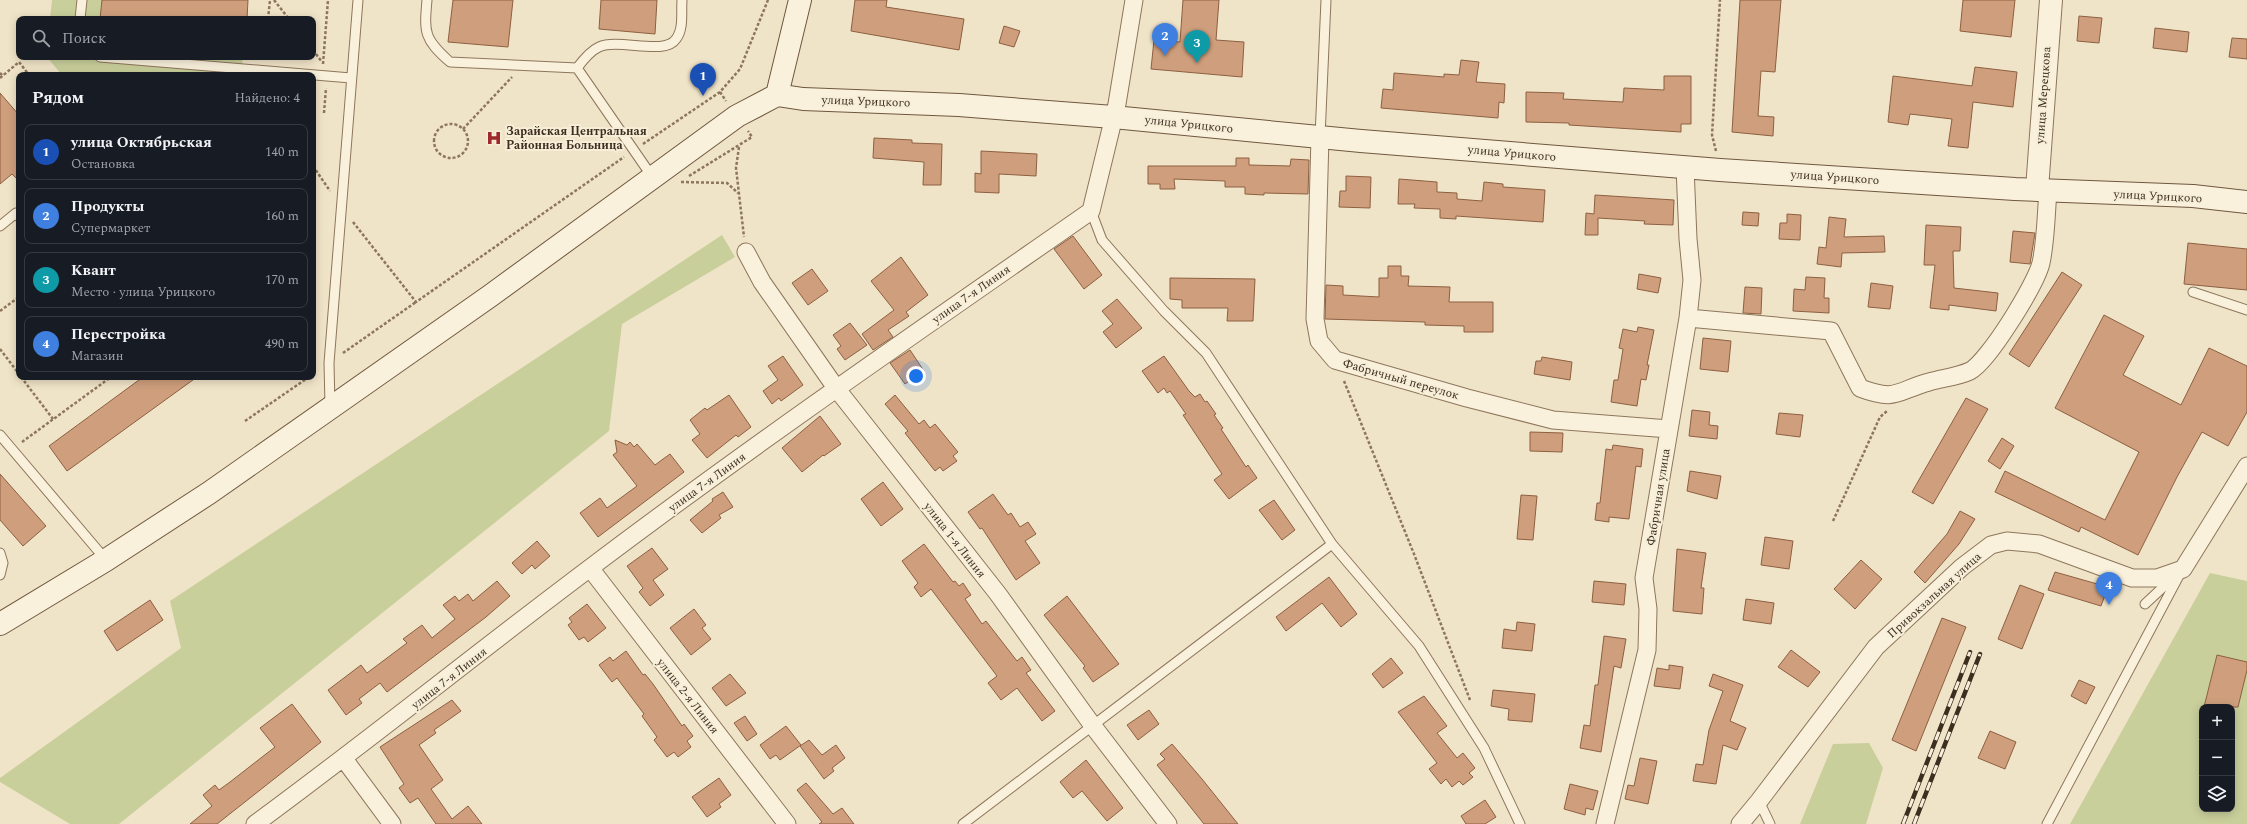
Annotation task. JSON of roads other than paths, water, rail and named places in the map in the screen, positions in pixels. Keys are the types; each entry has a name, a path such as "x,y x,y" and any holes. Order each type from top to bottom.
{"main road":[{"path":"0,623 106,560 209,492 490,296 737,116 777,95 800,0"},
{"name":"улица Мерецкова","path":"2042,190 2051,0"},
{"name":"улица Урицкого","path":"777,95 803,99 958,105 1113,117 1320,137 1720,170 2042,190 2193,196 2247,202"}],"street":[{"path":"1091,211 1117,104 1134,0"},
{"name":"Фабричный переулок","path":"1320,137 1315,318 1319,341 1335,360 1467,398 1553,420 1669,429"},
{"name":"Фабричная улица","path":"1605,824 1647,650 1648,609 1644,578 1688,318 1692,280 1688,239 1685,167"},
{"path":"1688,318 1831,331 1860,388 1879,395 1899,394 1928,382 1971,370 1999,340 2021,303 2040,264 2042,190"},
{"name":"улица 7-я Линия","path":"255,824 344,759 590,568 836,388 1091,211"},
{"name":"улица 1-я Линия","path":"746,252 762,282 836,388 998,594 1093,726 1168,824"},
{"path":"2183,569 2247,466"},
{"name":"Привокзальная улица","path":"1740,824 1876,647 1962,567 1991,545 2007,541 2038,544 2132,578 2157,578 2183,569"},
{"name":"улица 2-я Линия","path":"590,568 787,824"},
{"path":"344,759 392,824"}],"lane":[{"path":"80,16 82,0"},
{"path":"330,407 329,363 358,0"},
{"path":"427,0 425,24 429,42 450,62 577,68"},
{"path":"577,68 587,56 600,46 619,44 667,46 676,40 680,30 682,0"},
{"path":"1320,137 1326,0"},
{"path":"136,60 279,72"},
{"path":"577,68 653,178"},
{"path":"316,75 351,78"},
{"path":"1091,211 1102,240 1164,311 1206,353 1332,544 1419,646 1484,748 1520,824"},
{"path":"0,226 16,213"},
{"path":"2193,292 2247,310"},
{"path":"0,435 106,560"},
{"path":"963,824 1332,544"},
{"path":"0,554 3,563 0,574"},
{"path":"2145,604 2183,569"},
{"path":"2047,824 2183,569"},
{"path":"1759,801 1770,824"}],"railway":[{"path":"1903,824 1970,652"},
{"path":"1914,824 1980,654"}],"place":[{"name":"Продукты","path":"1165,56"},
{"name":"Квант","path":"1197,63"},
{"name":"улица Октябрьская","path":"703,96"},
{"name":"Зарайская Центральная Районная Больница","path":"494,138"},
{"name":"Перестройка","path":"2109,605"}]}
